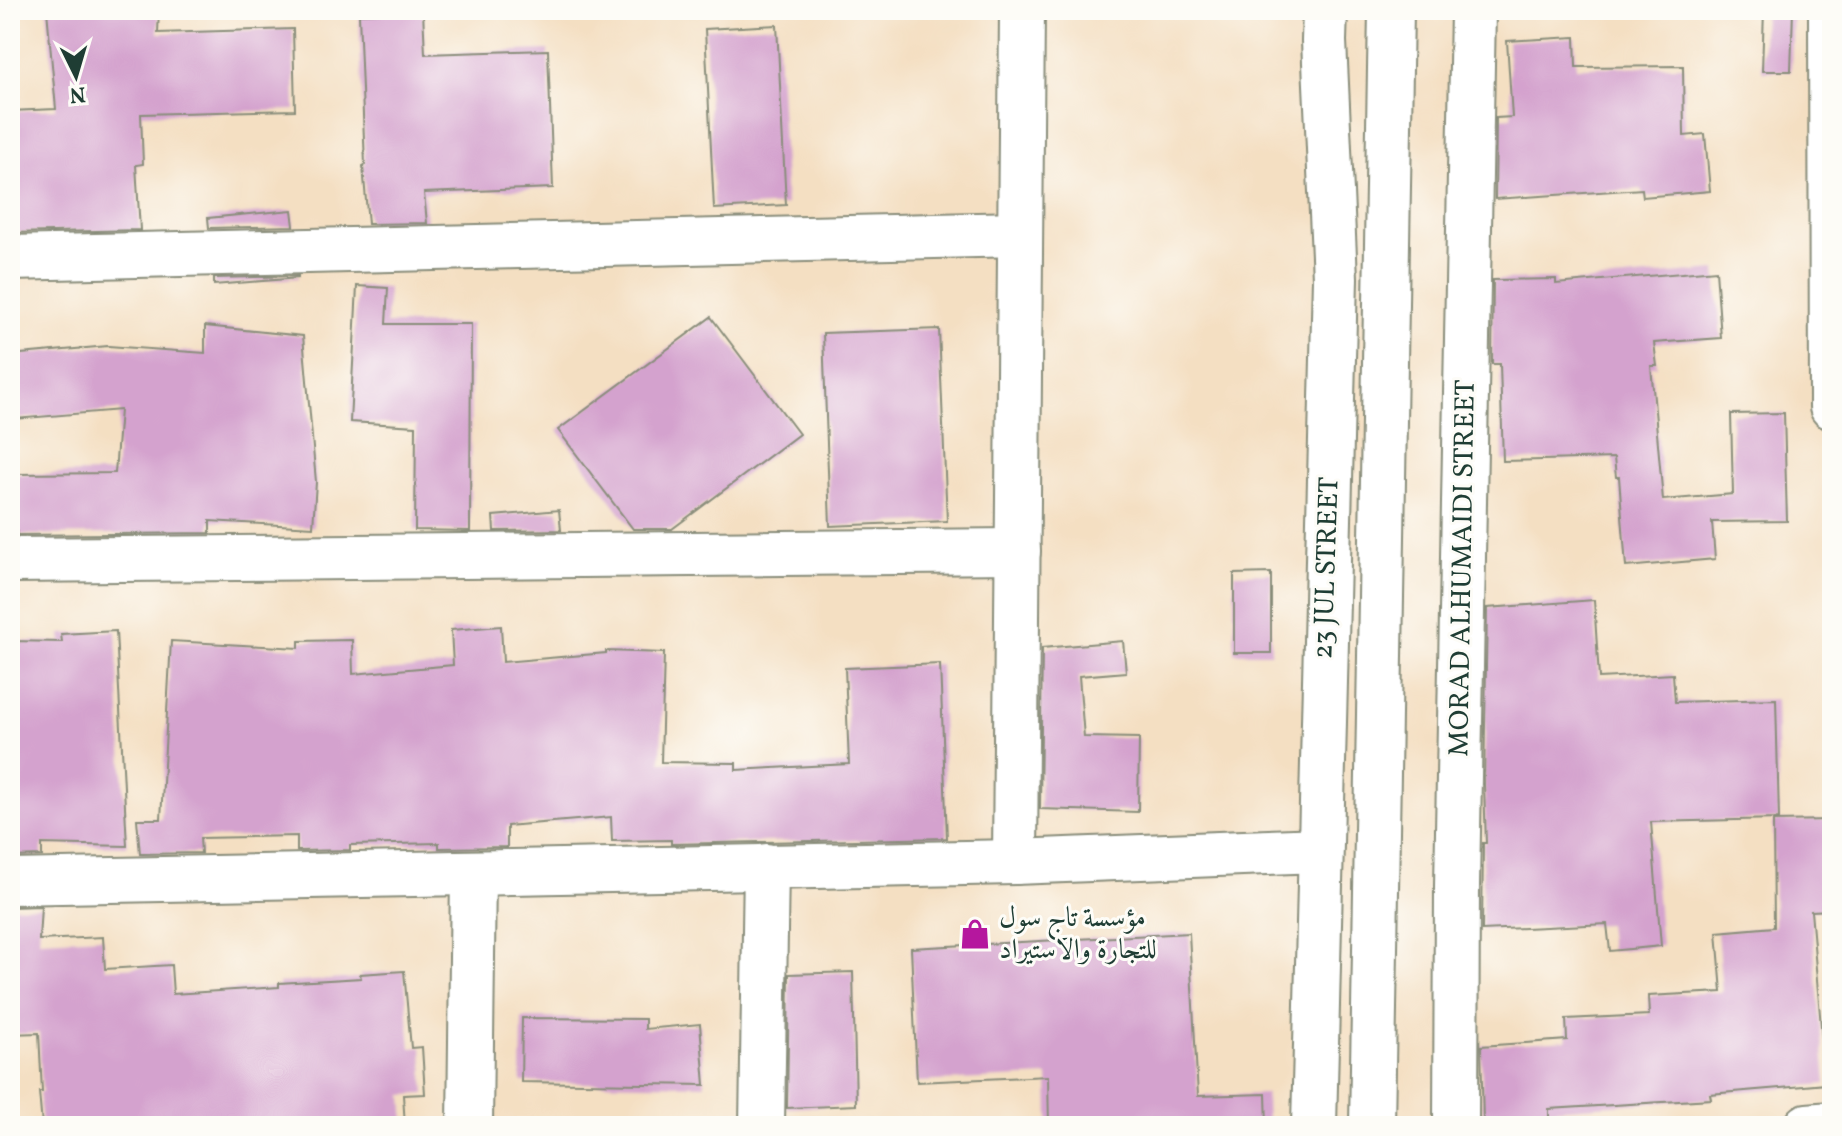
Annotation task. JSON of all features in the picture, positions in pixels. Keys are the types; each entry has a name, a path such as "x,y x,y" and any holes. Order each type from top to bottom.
{"street":[{"path":"1015,862 1022,10"},
{"name":"23 JUL STREET","path":"1314,1126 1335,278 1325,10"},
{"path":"1372,1126 1391,10"},
{"name":"MORAD ALHUMAIDI STREET","path":"1456,1126 1457,870 1473,10"},
{"path":"1831,10 1832,407"},
{"path":"10,258 1020,234"},
{"path":"10,560 1018,551"},
{"path":"10,882 1015,862 1320,850"},
{"path":"762,1126 766,866"},
{"path":"470,1126 473,873"},
{"path":"1807,1126 1832,1124"}],"building":[{"path":"47,10 159,10 158,33 293,29 295,110 141,114 143,164 136,165 140,230 10,233 10,203 14,203 10,111 56,109"},
{"path":"1764,10 1793,10 1791,71 1762,71"},
{"path":"423,11 425,54 548,50 553,188 424,193 427,223 368,224 363,166 359,14"},
{"path":"777,25 786,205 714,209 705,29"},
{"path":"1575,37 1576,67 1683,66 1684,136 1705,134 1710,191 1643,197 1642,189 1495,199 1496,118 1512,117 1507,41"},
{"path":"292,210 294,226 209,228 208,218"},
{"path":"1716,270 1721,338 1654,343 1657,366 1651,366 1663,500 1733,494 1731,414 1784,413 1787,521 1712,522 1715,559 1626,567 1619,477 1616,477 1614,458 1503,461 1500,364 1492,364 1493,280 1556,279 1556,284"},
{"path":"214,278 298,278 214,285"},
{"path":"357,286 388,288 386,324 471,324 470,531 415,530 416,426 350,422"},
{"path":"711,317 799,434 672,529 633,529 558,430"},
{"path":"205,326 303,336 316,482 313,527 210,521 210,533 17,535 16,474 115,473 120,410 15,419 10,355 108,346 205,353"},
{"path":"939,329 947,521 830,526 823,333"},
{"path":"559,510 561,530 494,531 493,516"},
{"path":"1271,573 1271,653 1234,653 1234,574"},
{"path":"1594,600 1599,678 1673,674 1675,702 1776,699 1779,819 1651,822 1661,946 1610,951 1607,924 1482,930 1483,843 1486,843 1487,608"},
{"path":"501,626 503,662 606,651 664,653 661,762 736,763 736,770 849,764 845,668 940,664 947,838 671,844 671,840 612,841 611,817 507,826 507,847 439,848 439,843 350,845 350,850 297,851 297,836 200,838 201,853 140,854 137,819 161,819 171,641 299,648 299,641 352,640 353,674 453,665 451,630"},
{"path":"116,631 127,846 42,844 42,856 10,857 10,641 62,642 61,634"},
{"path":"1123,641 1126,672 1079,676 1084,737 1139,738 1138,812 1040,809 1042,648"},
{"path":"1832,820 1832,910 1811,911 1826,1084 1710,1094 1711,1099 1549,1109 1549,1118 1483,1122 1481,1046 1567,1040 1566,1019 1649,1015 1648,996 1722,992 1717,932 1774,927 1773,821"},
{"path":"41,906 39,940 103,937 105,969 171,965 173,994 279,987 279,983 361,978 360,974 404,971 411,1048 422,1047 425,1094 403,1095 405,1126 42,1126 39,1033 10,1034 10,907"},
{"path":"1189,933 1198,1096 1266,1094 1267,1126 1049,1126 1048,1076 917,1082 911,948"},
{"path":"853,972 856,1105 787,1108 789,974"},
{"path":"522,1018 645,1019 645,1029 700,1024 705,1085 521,1082"}],"place":[{"name":"مؤسسة تاج سول للتجارة والاستيراد","path":"975,934"}]}
